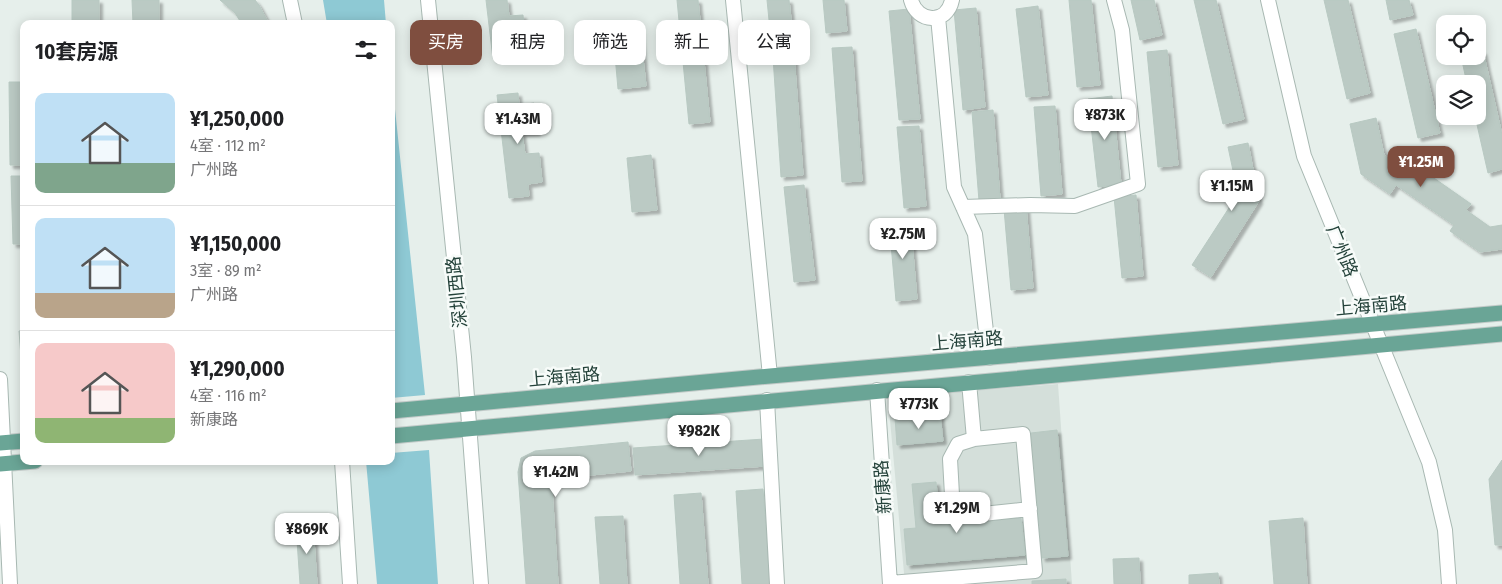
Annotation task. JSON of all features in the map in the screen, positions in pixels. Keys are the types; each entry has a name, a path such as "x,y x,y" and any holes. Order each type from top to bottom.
{"main road":[{"name":"上海南路","path":"395,411 770,376 1502,313"},
{"path":"395,436 1502,334"},
{"path":"1,443 20,441"},
{"path":"2,464 20,462"}],"street":[{"path":"290,0 294,20"},
{"name":"深圳西路","path":"428,0 468,405 481,584"},
{"path":"733,0 770,376"},
{"path":"911,0 913,8 924,17 938,17 949,10 952,0"},
{"path":"963,207 1075,206 1138,184 1122,30 1114,0"},
{"name":"广州路","path":"1268,0 1304,156 1429,462 1445,530 1449,584"},
{"path":"938,17 954,187 975,234 989,358"},
{"path":"0,379 2,464 10,584"},
{"path":"969,382 974,439"},
{"name":"新康路","path":"877,390 890,584"},
{"path":"767,400 777,584"},
{"path":"890,584 1035,570 1030,509 1022,434 974,439 958,444 950,459 952,513 964,516 1030,509"},
{"path":"342,465 350,584"}],"shaded area":[{"path":"1058,384 1072,584 905,584 888,398"}],"water":[{"path":"323,0 384,0 386,20 326,20"},
{"path":"395,109 425,395 395,398"},
{"path":"429,450 438,584 377,584 366,465 395,465 395,453"}],"building":[{"path":"72,0 99,0 99,20 72,20"},
{"path":"132,0 159,0 159,20 133,20"},
{"path":"220,0 255,0 267,20 239,20 235,13"},
{"path":"486,0 507,0 509,16 523,15 524,20 492,20 492,51"},
{"path":"677,0 698,0 700,20 679,20"},
{"path":"767,0 789,0 791,20 769,20"},
{"path":"823,0 844,0 847,31 826,33"},
{"path":"1069,0 1091,0 1100,85 1077,87"},
{"path":"1131,0 1154,0 1162,35 1140,40"},
{"path":"1194,0 1216,0 1244,119 1223,124"},
{"path":"1324,0 1348,0 1370,93 1347,99"},
{"path":"1386,0 1409,0 1413,15 1390,20"},
{"path":"1038,6 1048,95 1026,97 1016,9"},
{"path":"976,8 985,107 963,110 954,10"},
{"path":"909,9 920,119 899,120 889,11"},
{"path":"1416,29 1436,116 1436,125 1438,125 1440,133 1418,138 1394,34"},
{"path":"852,47 862,181 842,182 832,48"},
{"path":"1167,50 1178,165 1158,167 1147,52"},
{"path":"1486,64 1502,135 1502,169 1488,173 1477,125 1486,125 1486,75 1465,75 1463,65"},
{"path":"616,65 644,65 646,86 618,89"},
{"path":"683,65 704,65 710,122 689,124"},
{"path":"774,65 795,65 803,175 781,177"},
{"path":"9,82 20,82 20,165 10,165"},
{"path":"518,93 519,105 534,103 537,132 522,133 525,154 539,153 542,182 528,184 529,196 509,198 497,95"},
{"path":"1112,96 1121,184 1098,187 1088,99"},
{"path":"1055,106 1062,194 1041,196 1034,107"},
{"path":"993,110 1000,199 979,201 972,112"},
{"path":"1376,118 1384,155 1396,163 1401,155 1471,204 1466,210 1490,227 1502,225 1502,249 1480,252 1450,231 1454,225 1396,185 1390,194 1361,174 1350,124"},
{"path":"919,126 926,206 904,208 897,127"},
{"path":"1248,143 1259,201 1211,277 1192,265 1238,194 1228,147"},
{"path":"651,155 657,210 632,212 627,158"},
{"path":"11,176 20,176 20,244 13,244"},
{"path":"804,185 815,280 794,282 784,187"},
{"path":"1136,195 1143,276 1122,278 1114,197"},
{"path":"1026,207 1033,288 1011,290 1004,209"},
{"path":"910,219 917,299 896,301 889,221"},
{"path":"940,414 943,441 897,445 895,418"},
{"path":"1057,430 1068,556 1042,558 1031,433"},
{"path":"764,439 766,466 635,475 633,448"},
{"path":"628,442 631,471 561,478 552,488 558,584 526,584 518,472 521,458 535,451"},
{"path":"1502,460 1502,545 1495,545 1489,479"},
{"path":"936,482 940,525 1021,518 1025,555 907,565 904,529 916,528 912,484"},
{"path":"763,489 770,584 742,584 736,491"},
{"path":"701,493 708,584 680,584 674,495"},
{"path":"623,516 627,584 600,584 595,517"},
{"path":"1303,518 1307,584 1274,584 1269,521"},
{"path":"313,525 317,584 300,584 296,526"},
{"path":"1139,558 1140,584 1114,584 1113,559"},
{"path":"1218,573 1219,584 1189,584 1189,575"},
{"path":"1066,579 1066,584 1032,584 1032,581"}]}
